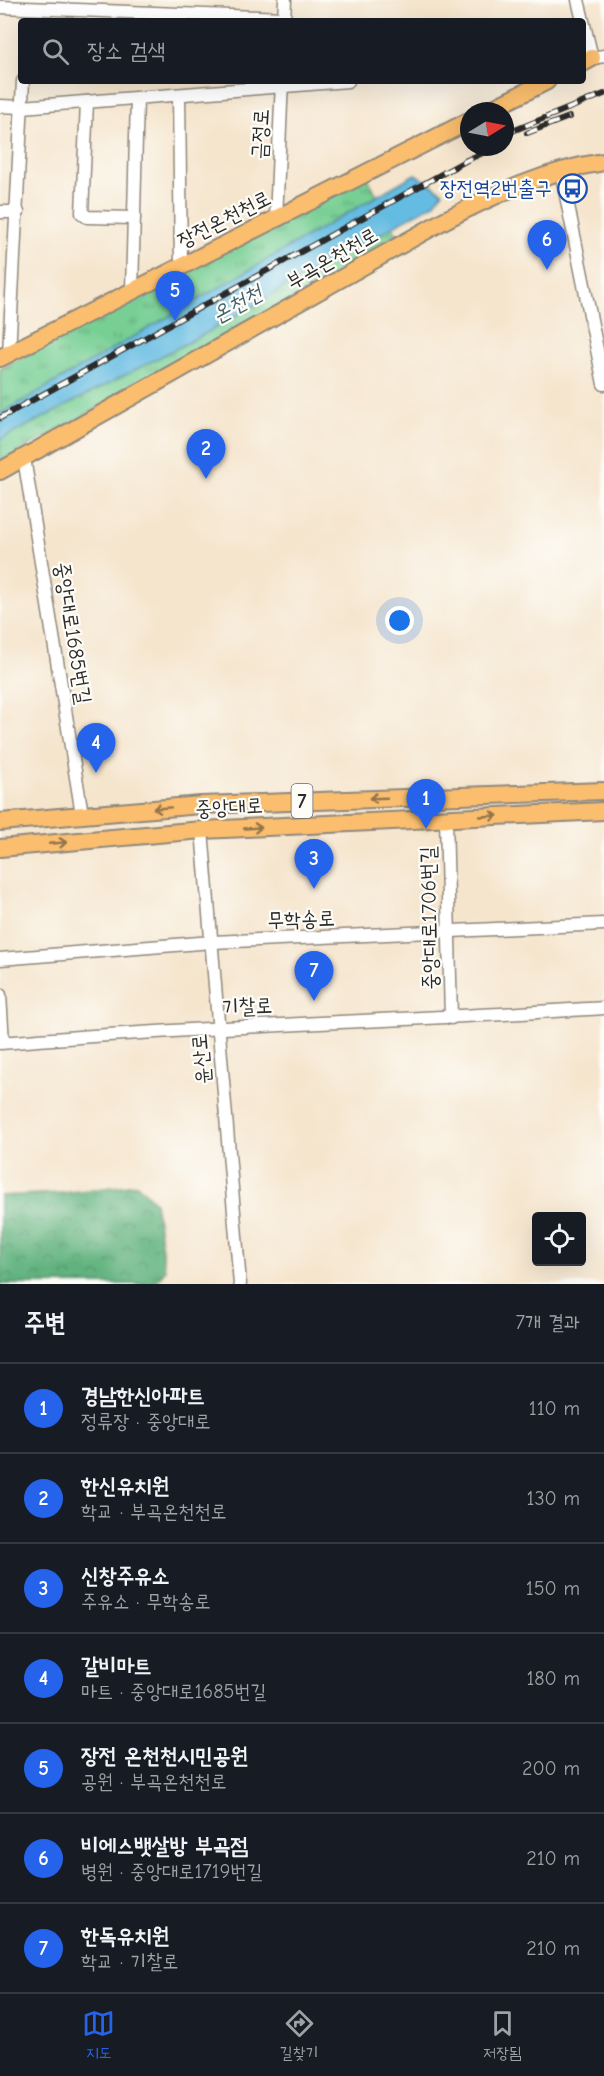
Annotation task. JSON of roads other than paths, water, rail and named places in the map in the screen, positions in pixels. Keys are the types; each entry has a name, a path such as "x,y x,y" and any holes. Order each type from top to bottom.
{"main road":[{"path":"506,102 541,84"},
{"name":"장전온천천로","path":"4,356 460,125"},
{"name":"부곡온천천로","path":"0,471 443,220 487,198 561,171 604,162"},
{"name":"중앙대로","path":"0,822 213,805 604,791"},
{"name":"중앙대로","path":"0,848 202,830 604,811"}],"street":[{"path":"284,18 285,0"},
{"path":"578,0 582,18"},
{"path":"0,7 25,4 267,18"},
{"path":"586,36 591,59"},
{"path":"4,356 18,212 23,84"},
{"name":"금정로","path":"0,106 22,107 179,95 281,84 276,219"},
{"path":"179,95 180,267"},
{"path":"132,291 136,98"},
{"path":"87,102 82,213 87,217 134,218"},
{"path":"561,171 604,384"},
{"path":"0,212 18,212"},
{"name":"중앙대로1685번길","path":"24,458 82,814"},
{"name":"중앙대로1706번길","path":"446,818 451,1018"},
{"name":"윤산로","path":"202,830 240,1284"},
{"name":"무학송로","path":"0,959 212,942 449,933 604,924"},
{"path":"0,995 1,1042"},
{"name":"기찰로","path":"1,1042 218,1026 451,1018 604,1008"}],"water":[{"name":"온천천","path":"415,174 443,192 434,204 305,275 210,331 0,440 0,414"}],"railway":[{"path":"514,130 604,94"},
{"path":"527,133 569,117"},
{"path":"0,418 476,156"}],"place":[{"name":"장전역2번출구","path":"573,188"},
{"name":"비에스뱃살방 부곡점","path":"547,270"},
{"name":"장전 온천천시민공원","path":"175,321"},
{"name":"한신유치원","path":"206,479"},
{"name":"갈비마트","path":"96,773"},
{"name":"경남한신아파트","path":"426,829"},
{"name":"신창주유소","path":"314,889"},
{"name":"한독유치원","path":"314,1001"}]}
